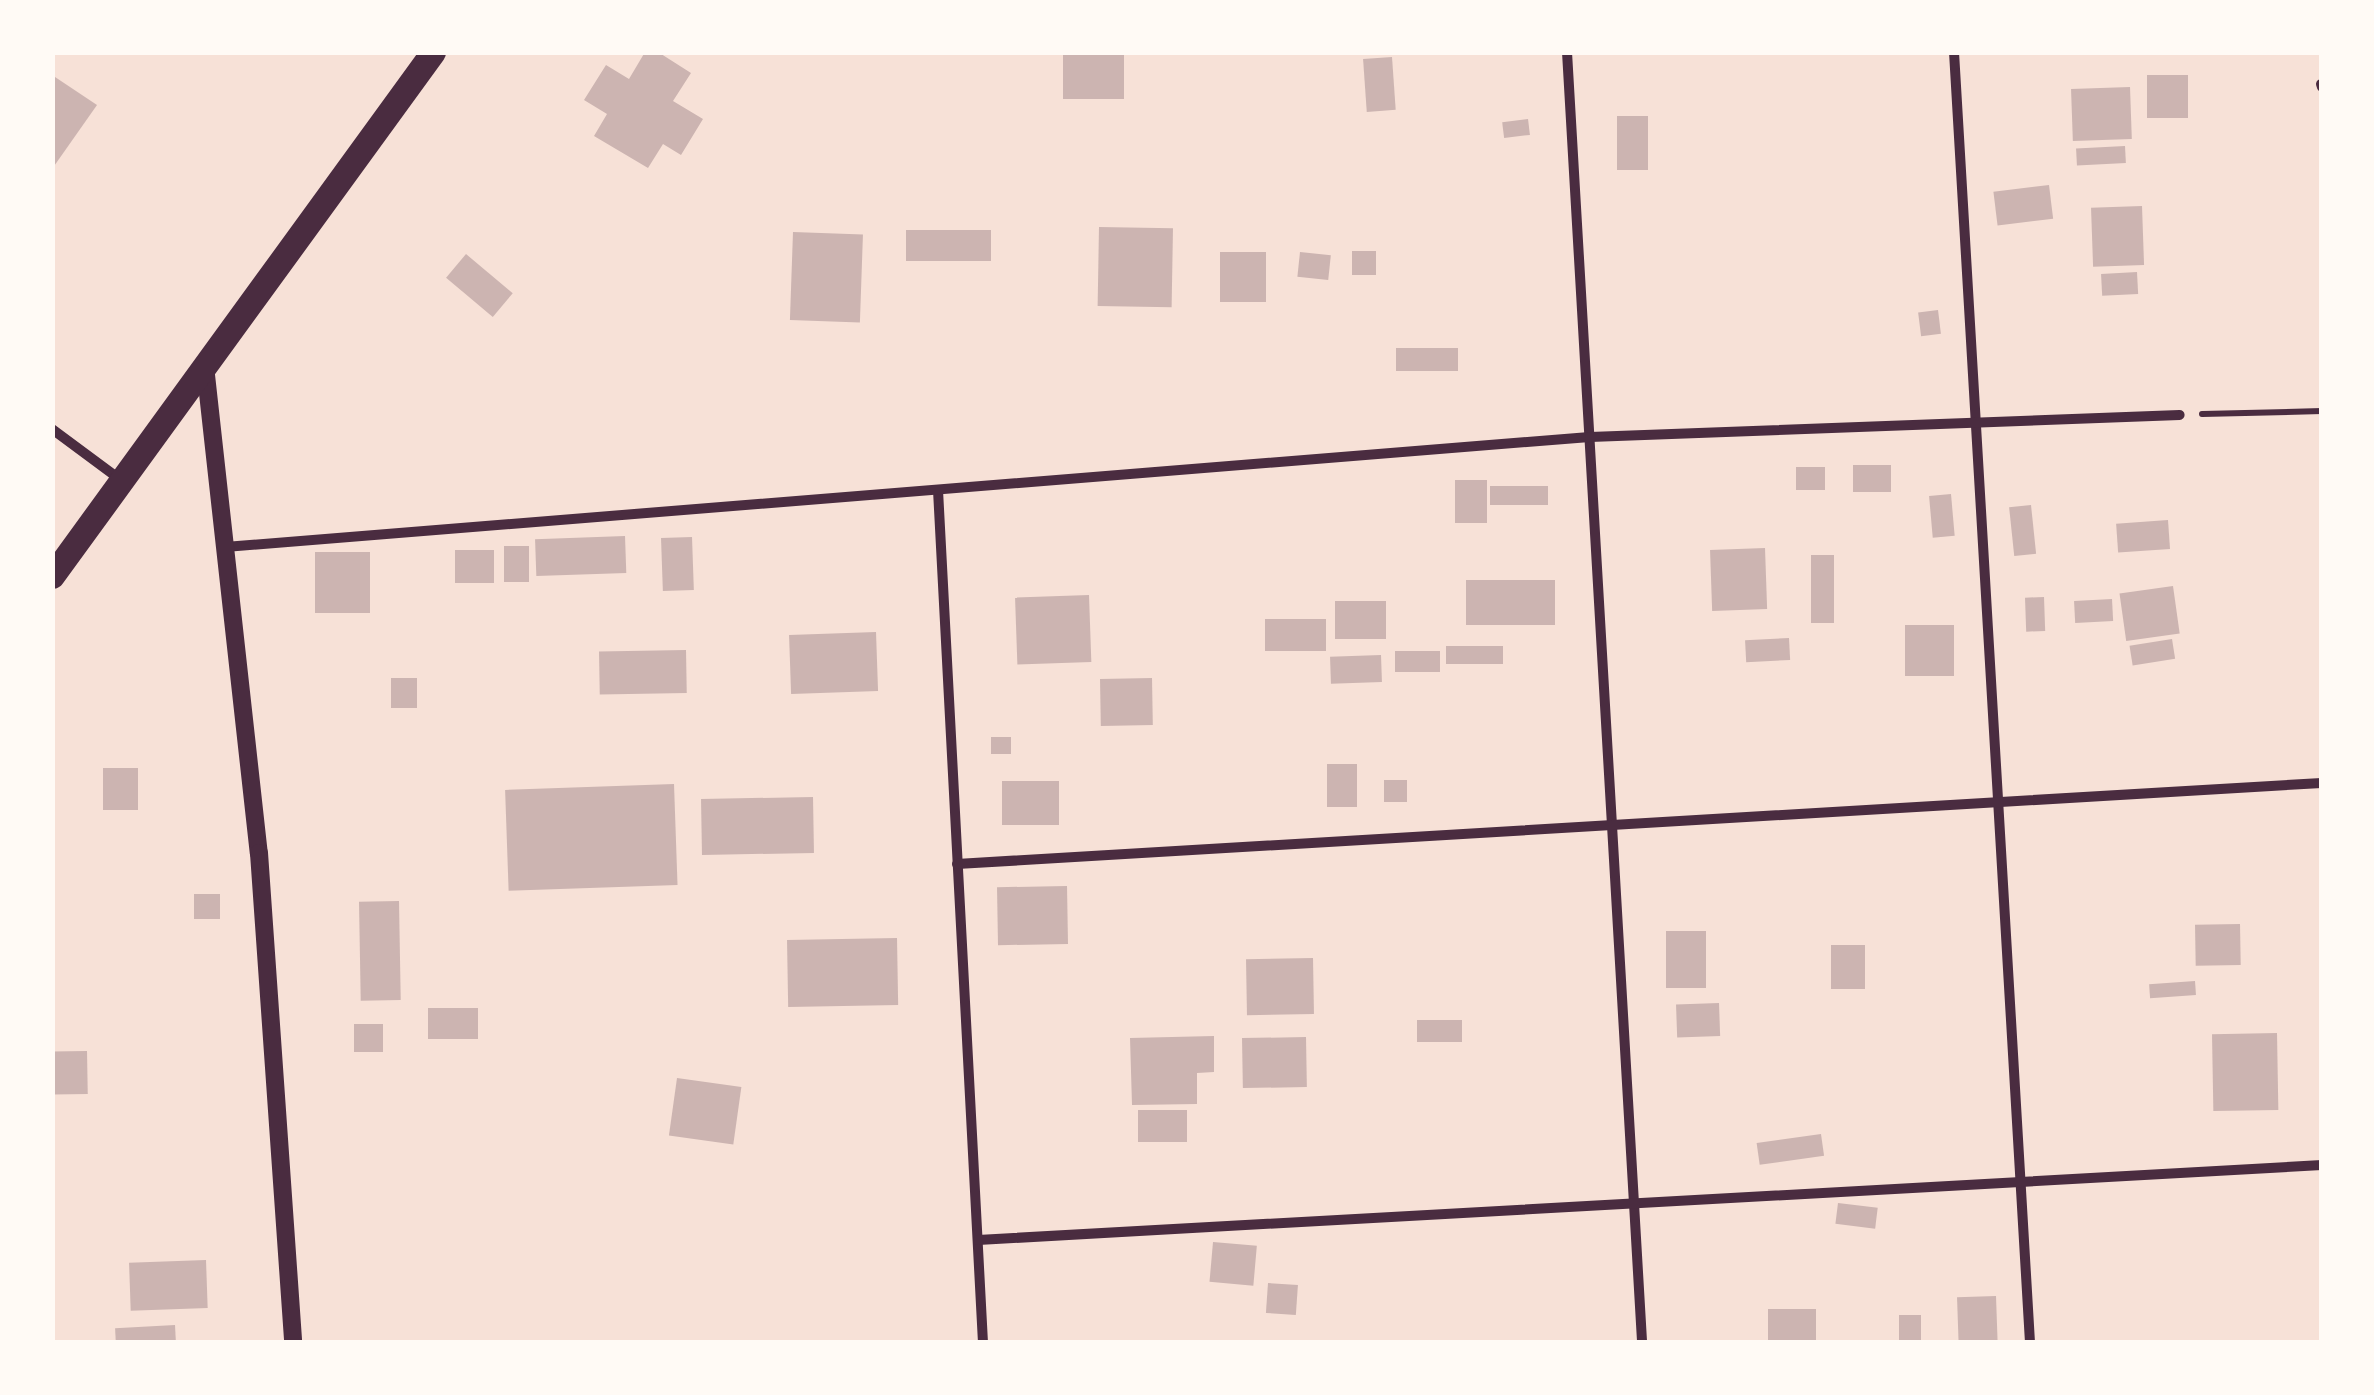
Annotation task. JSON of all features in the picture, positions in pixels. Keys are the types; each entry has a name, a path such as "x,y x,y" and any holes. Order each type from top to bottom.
{"main road":[{"path":"52,576 433,52"}],"street":[{"path":"1567,52 1642,1342"},
{"path":"1954,52 2030,1342"},
{"path":"205,366 258,853 293,1342"},
{"path":"225,546 1590,437 2180,414"},
{"path":"52,429 122,480"},
{"path":"938,490 983,1342"},
{"path":"957,864 2322,782"},
{"path":"978,1240 2322,1164"}],"path":[{"path":"2180,414 2322,411"}],"building":[{"path":"645,52 658,52 691,73 673,101 703,119 681,155 663,144 648,168 594,136 607,114 584,100 606,65 629,79"},
{"path":"1063,52 1124,52 1124,99 1063,99"},
{"path":"1392,57 1396,110 1367,112 1363,59"},
{"path":"52,75 97,105 52,169"},
{"path":"2147,75 2188,75 2188,118 2147,118"},
{"path":"2130,87 2132,139 2073,141 2071,89"},
{"path":"1617,116 1648,116 1648,170 1617,170"},
{"path":"1528,119 1530,135 1504,138 1502,122"},
{"path":"2125,146 2126,163 2077,166 2076,149"},
{"path":"2049,185 2053,219 1998,226 1993,192"},
{"path":"2142,206 2144,265 2093,267 2091,208"},
{"path":"1099,227 1173,228 1172,307 1098,306"},
{"path":"906,230 991,230 991,261 906,261"},
{"path":"793,232 863,234 860,322 790,320"},
{"path":"1352,251 1376,251 1376,275 1352,275"},
{"path":"1220,252 1266,252 1266,302 1220,302"},
{"path":"1300,252 1331,255 1328,280 1297,277"},
{"path":"466,254 513,293 493,317 446,278"},
{"path":"2137,272 2138,294 2102,296 2101,274"},
{"path":"1938,310 1941,334 1921,336 1918,312"},
{"path":"1396,348 1458,348 1458,371 1396,371"},
{"path":"1853,465 1891,465 1891,492 1853,492"},
{"path":"1796,467 1825,467 1825,490 1796,490"},
{"path":"1455,480 1487,480 1487,523 1455,523"},
{"path":"1490,486 1548,486 1548,505 1490,505"},
{"path":"1951,494 1955,536 1933,538 1929,496"},
{"path":"2031,505 2036,554 2014,556 2009,507"},
{"path":"2168,520 2170,549 2118,553 2116,524"},
{"path":"625,536 626,573 536,576 535,539"},
{"path":"692,537 694,590 663,591 661,538"},
{"path":"504,546 529,546 529,582 504,582"},
{"path":"1765,548 1767,609 1712,611 1710,550"},
{"path":"455,550 494,550 494,583 455,583"},
{"path":"315,552 370,552 370,613 315,613"},
{"path":"1811,555 1834,555 1834,623 1811,623"},
{"path":"1466,580 1555,580 1555,625 1466,625"},
{"path":"2173,586 2180,634 2126,641 2120,594"},
{"path":"1089,595 1091,662 1017,665 1015,598"},
{"path":"2044,597 2045,631 2026,632 2025,598"},
{"path":"2112,599 2113,621 2075,623 2074,601"},
{"path":"1335,601 1386,601 1386,639 1335,639"},
{"path":"1265,619 1326,619 1326,651 1265,651"},
{"path":"1905,625 1954,625 1954,676 1905,676"},
{"path":"876,632 878,691 791,694 789,635"},
{"path":"1789,638 1790,660 1746,662 1745,640"},
{"path":"2172,639 2175,659 2133,665 2130,646"},
{"path":"1446,646 1503,646 1503,664 1446,664"},
{"path":"686,650 687,693 600,695 599,652"},
{"path":"1395,651 1440,651 1440,672 1395,672"},
{"path":"1381,655 1382,682 1331,684 1330,657"},
{"path":"391,678 417,678 417,708 391,708"},
{"path":"1152,678 1153,725 1101,726 1100,679"},
{"path":"991,737 1011,737 1011,754 991,754"},
{"path":"1327,764 1357,764 1357,807 1327,807"},
{"path":"103,768 138,768 138,810 103,810"},
{"path":"1384,780 1407,780 1407,802 1384,802"},
{"path":"1002,781 1059,781 1059,825 1002,825"},
{"path":"674,784 678,885 509,891 505,790"},
{"path":"813,797 814,853 702,855 701,799"},
{"path":"1067,886 1068,944 998,945 997,887"},
{"path":"194,894 220,894 220,919 194,919"},
{"path":"399,901 401,1000 361,1001 359,902"},
{"path":"2240,924 2241,965 2196,966 2195,925"},
{"path":"1666,931 1706,931 1706,988 1666,988"},
{"path":"897,938 898,1005 788,1007 787,940"},
{"path":"1831,945 1865,945 1865,989 1831,989"},
{"path":"1313,958 1314,1014 1247,1015 1246,959"},
{"path":"2195,981 2196,995 2150,998 2149,984"},
{"path":"1719,1003 1720,1036 1677,1037 1676,1005"},
{"path":"428,1008 478,1008 478,1039 428,1039"},
{"path":"1417,1020 1462,1020 1462,1042 1417,1042"},
{"path":"354,1024 383,1024 383,1052 354,1052"},
{"path":"2277,1033 2278,1110 2213,1111 2212,1034"},
{"path":"1214,1036 1214,1072 1197,1073 1197,1104 1132,1105 1130,1038"},
{"path":"1306,1037 1307,1087 1243,1088 1242,1038"},
{"path":"87,1051 88,1094 53,1095 52,1052"},
{"path":"677,1078 741,1087 733,1144 669,1135"},
{"path":"1138,1110 1187,1110 1187,1142 1138,1142"},
{"path":"1821,1134 1824,1156 1760,1165 1757,1143"},
{"path":"1838,1203 1878,1208 1875,1229 1835,1224"},
{"path":"1213,1242 1257,1246 1253,1286 1210,1282"},
{"path":"206,1260 208,1308 131,1311 129,1263"},
{"path":"1268,1283 1298,1285 1296,1315 1266,1313"},
{"path":"1996,1296 1998,1342 1959,1342 1957,1297"},
{"path":"1768,1309 1816,1309 1816,1342 1768,1342"},
{"path":"1899,1315 1921,1315 1921,1342 1899,1342"},
{"path":"175,1325 176,1342 116,1342 115,1328"}]}
